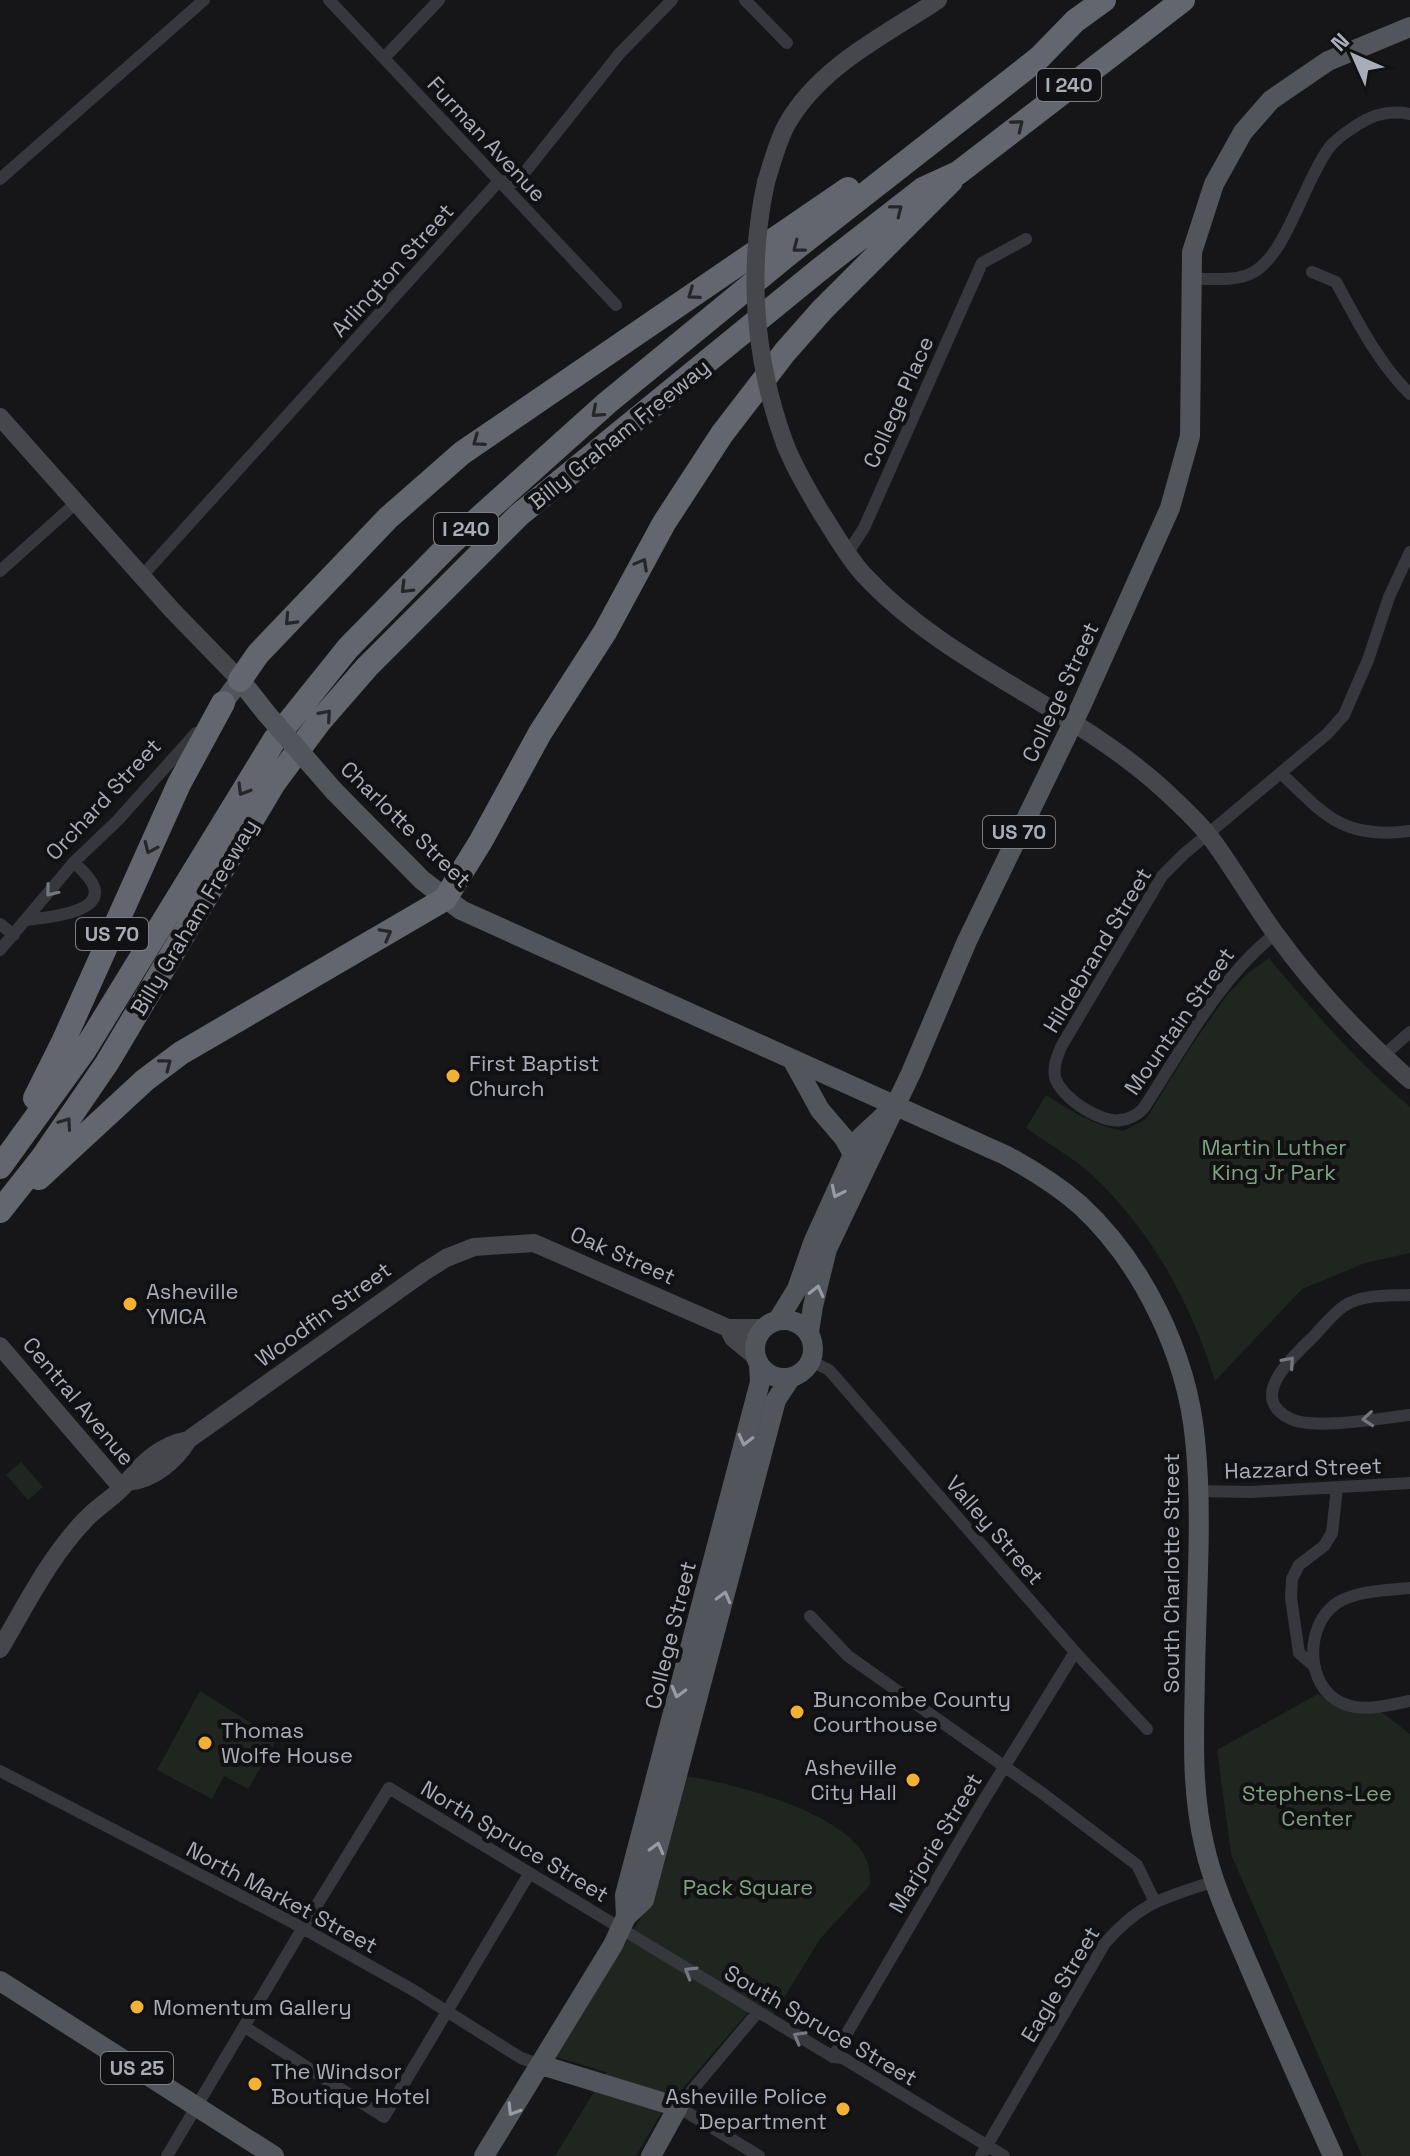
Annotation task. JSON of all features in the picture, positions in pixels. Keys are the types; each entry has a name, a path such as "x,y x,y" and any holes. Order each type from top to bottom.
{"highway":[{"name":"Billy Graham Freeway","path":"0,1165 84,1051 275,739 348,648 450,544 607,403 791,252 1039,58 1075,21 1104,0"},
{"name":"Billy Graham Freeway","path":"1,1209 42,1158 107,1063 274,783 320,721 367,667 519,515 783,299 923,189 958,173 1183,0"},
{"path":"240,680 258,654 388,518 462,453 865,177 1017,60 1075,21"},
{"path":"1,1209 56,1165 145,1080 181,1053 445,899 481,841 540,733 605,632 692,478 722,434 785,352 822,310 958,173"},
{"name":"US 70","path":"0,1165 64,1040 179,784 223,703"}],"main road":[{"name":"College Street","path":"809,1332 827,1249 895,1106 967,941 1156,543 1181,475 1190,436 1192,409 1191,279 1195,240 1214,184 1227,157 1258,114 1288,87 1328,61 1410,27"},
{"name":"Orchard Street","path":"223,703 240,680"},
{"name":"Charlotte Street","path":"240,680 334,791 445,899 564,958 895,1106"},
{"path":"793,1061 820,1110 844,1138 853,1154"},
{"name":"College Street","path":"771,1324 797,1289 813,1243 861,1137 895,1106"},
{"name":"South Charlotte Street","path":"895,1106 1033,1170 1081,1206 1127,1259 1165,1329 1186,1391 1195,1438 1194,1754 1204,1844 1215,1881 1278,2034 1333,2156"},
{"path":"799,1323 809,1332 813,1346 811,1361 791,1377 776,1377 758,1361 755,1347 771,1324 799,1323"},
{"name":"College Street","path":"736,1517 760,1382 758,1361"},
{"name":"College Street","path":"484,2156 613,1945 623,1923 644,1900 671,1762 736,1517 776,1400 791,1377"},
{"name":"US 25","path":"0,1981 274,2156"},
{"path":"541,2065 678,2107 651,2156"}],"street":[{"path":"0,179 204,0"},
{"name":"Furman Avenue","path":"329,0 616,305"},
{"path":"384,58 439,0"},
{"name":"Arlington Street","path":"142,576 499,181 517,182 620,53 672,0"},
{"path":"745,0 787,43"},
{"path":"938,0 838,65 812,92 787,125 766,182 755,243 756,308 766,381 794,468 847,554 876,588 909,616 1112,748 1162,788 1209,835 1275,934 1312,981 1410,1080"},
{"path":"1191,279 1238,277 1261,268 1274,254 1329,148 1353,128 1380,113 1410,114"},
{"name":"College Place","path":"847,554 864,528 982,263 1026,239"},
{"path":"1312,272 1336,282 1358,324 1388,369 1410,394"},
{"name":"Charlotte Street","path":"0,417 240,680"},
{"path":"0,571 77,502"},
{"path":"1209,835 1344,715 1368,660 1389,597 1410,552"},
{"name":"Orchard Street","path":"0,950 74,862 118,820 223,703"},
{"path":"1281,773 1313,805 1352,830 1371,833 1410,831"},
{"name":"Hildebrand Street","path":"1070,1098 1056,1081 1054,1067 1061,1047 1162,876 1209,835"},
{"path":"28,920 72,913 85,907 92,899 95,892 93,885 74,862"},
{"path":"0,924 14,935"},
{"name":"Mountain Street","path":"1070,1098 1092,1114 1118,1121 1135,1116 1143,1109 1226,982 1255,949 1275,934"},
{"path":"1383,1056 1410,1032"},
{"name":"Oak Street","path":"495,1243 534,1243 728,1328 771,1324"},
{"name":"Woodfin Street","path":"0,1649 62,1547 86,1519 125,1484 142,1481 151,1475 178,1455 188,1440 435,1265 474,1247 495,1243"},
{"path":"1410,1295 1360,1299 1345,1305 1284,1365 1273,1385 1274,1404 1286,1418 1304,1424 1410,1415"},
{"name":"Oak Street","path":"728,1328 733,1338 758,1361"},
{"name":"Central Avenue","path":"0,1346 125,1484"},
{"name":"Valley Street","path":"811,1361 829,1370 1075,1652 1147,1729"},
{"name":"Hazzard Street","path":"1197,1491 1251,1492 1410,1483"},
{"path":"1315,1667 1299,1653 1291,1598 1292,1579 1299,1565 1324,1546 1332,1533 1337,1488"},
{"path":"1410,1588 1338,1602 1318,1624 1315,1637 1315,1667 1319,1682 1336,1700 1345,1705 1367,1708 1410,1701"},
{"path":"810,1616 848,1656 1137,1865 1154,1900"},
{"name":"Marjorie Street","path":"833,2057 1004,1766 1075,1652"},
{"name":"North Market Street","path":"0,1771 302,1929 413,1990 521,2058 541,2065"},
{"name":"North Spruce Street","path":"302,1929 389,1788 529,1874 623,1923"},
{"path":"245,2027 384,2117 529,1874"},
{"name":"Eagle Street","path":"984,2151 1105,1943 1123,1922 1154,1900 1215,1881"},
{"name":"South Spruce Street","path":"623,1923 757,2013 833,2057 843,2058 984,2151 1004,2156"},
{"path":"167,2156 302,1929"},
{"path":"757,2013 678,2107 759,2156"}],"green space":[{"name":"Martin Luther King Jr Park","path":"1269,958 1336,1036 1410,1107 1410,1253 1365,1263 1302,1289 1215,1381 1181,1296 1133,1219 1091,1174 1026,1128 1046,1095 1083,1117 1123,1131 1146,1119 1227,995 1248,973"},
{"path":"21,1462 43,1487 28,1500 6,1475"},
{"path":"200,1691 277,1739 248,1789 224,1776 212,1799 157,1770"},
{"name":"Stephens-Lee Center","path":"1318,1694 1340,1708 1379,1710 1410,1734 1410,2156 1362,2156 1231,1854 1217,1750"},
{"name":"Pack Square","path":"684,1776 728,1784 780,1800 828,1822 861,1850 866,1858 870,1885 820,1939 774,2014 756,2003 660,2115 636,2156 555,2156 606,2072 556,2057 653,1898"}],"place":[{"name":"First Baptist Church","path":"453,1076"},
{"name":"Asheville YMCA","path":"130,1304"},
{"name":"Buncombe County Courthouse","path":"797,1712"},
{"name":"Thomas Wolfe House","path":"205,1743"},
{"name":"Asheville City Hall","path":"913,1780"},
{"name":"Momentum Gallery","path":"137,2007"},
{"name":"The Windsor Boutique Hotel","path":"255,2084"},
{"name":"Asheville Police Department","path":"843,2109"}]}
